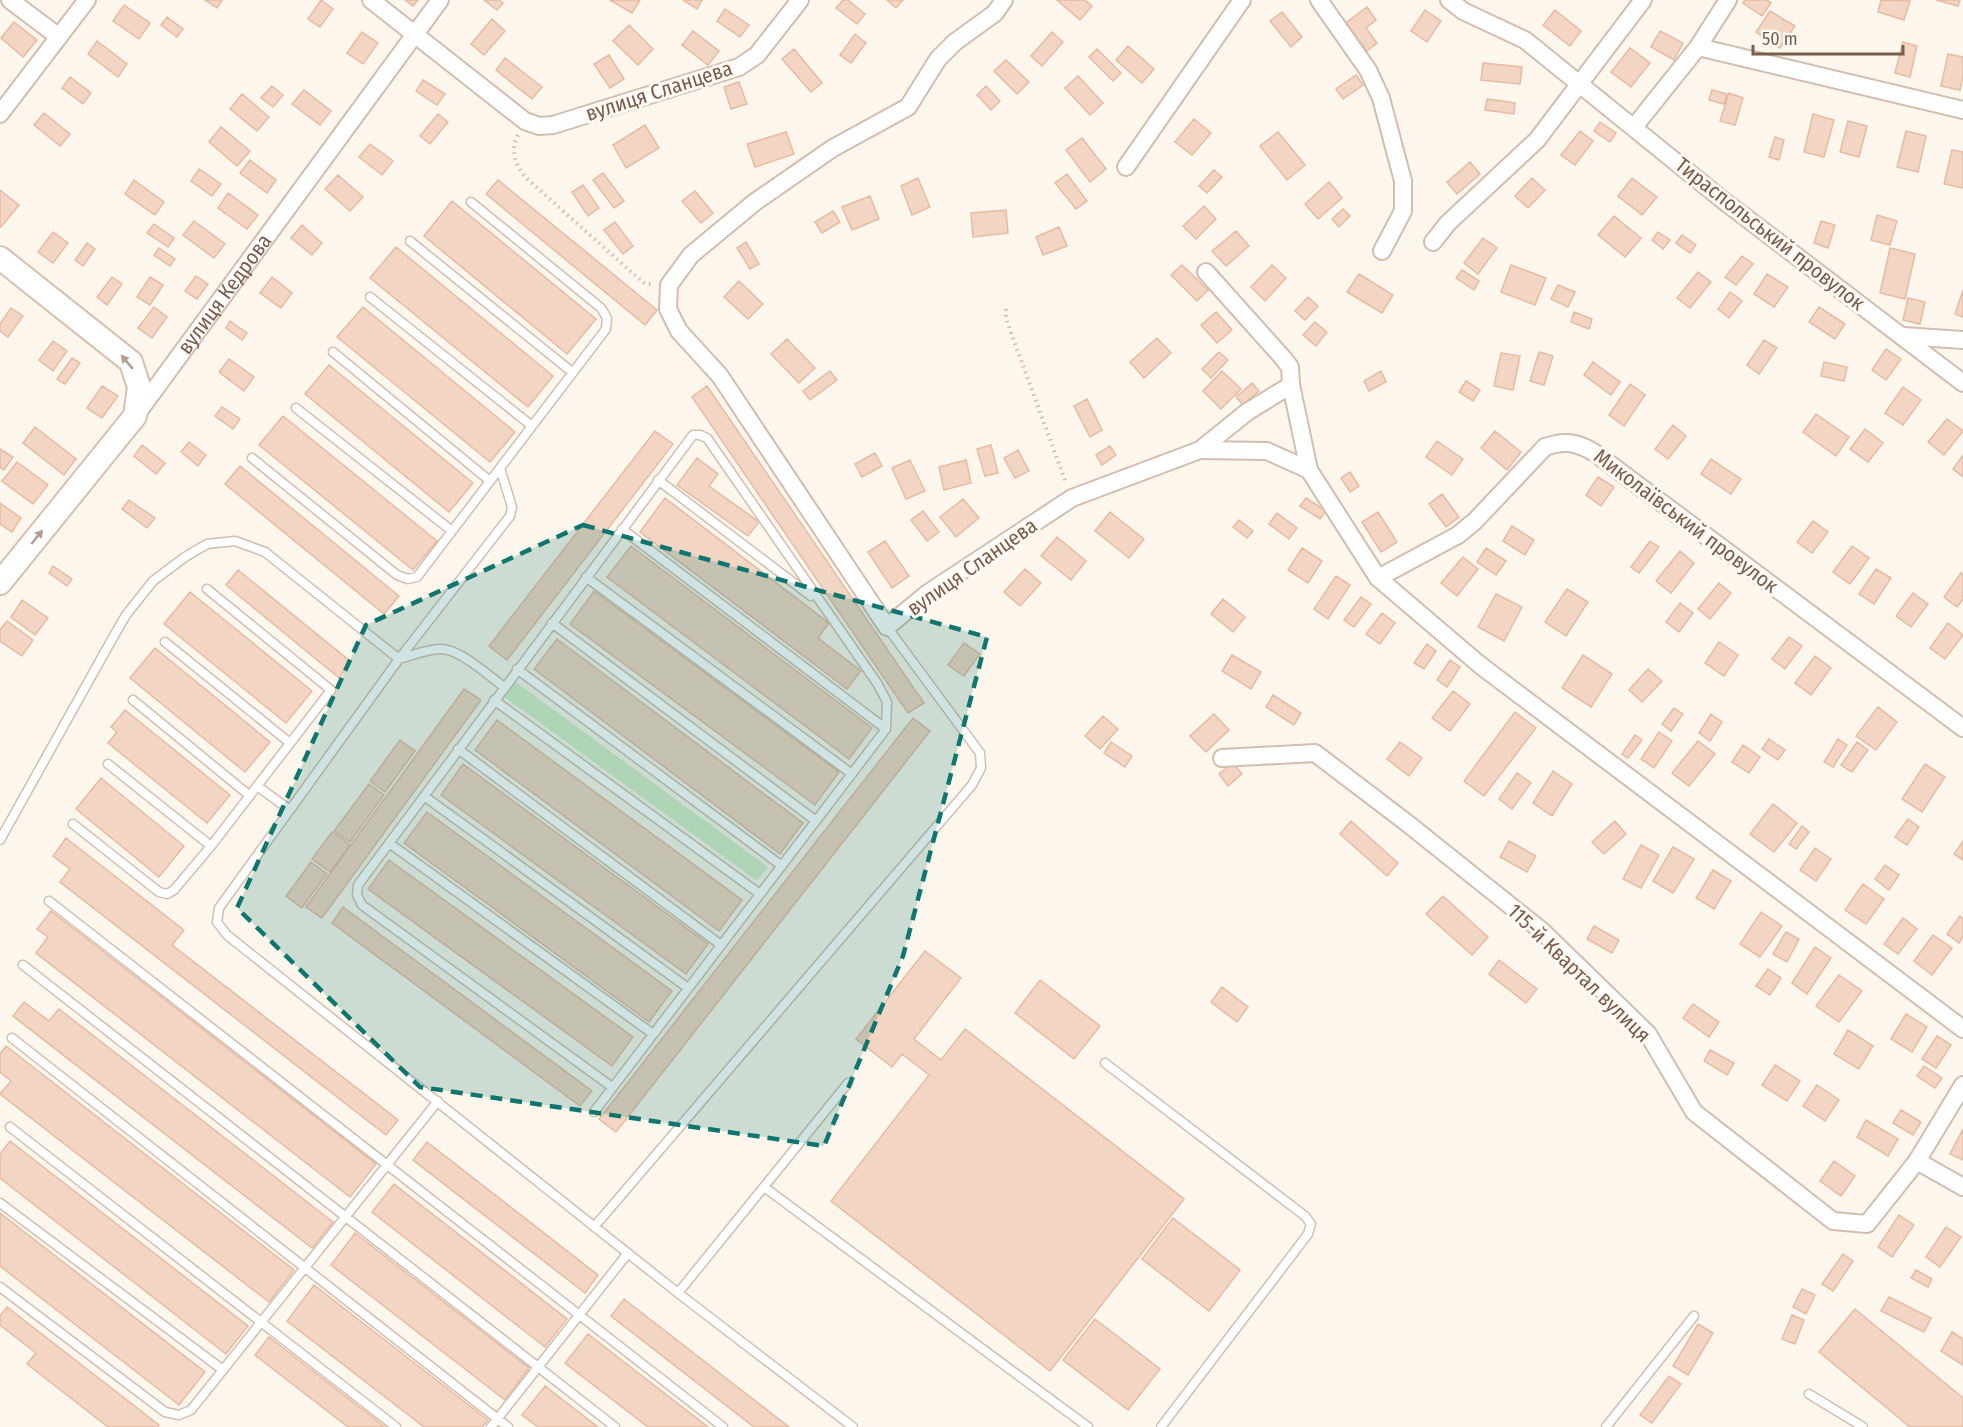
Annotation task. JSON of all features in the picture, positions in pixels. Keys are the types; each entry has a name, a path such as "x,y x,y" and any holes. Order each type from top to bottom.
{"street":[{"path":"10,0 59,37"},
{"path":"0,114 87,0"},
{"path":"371,0 414,34"},
{"name":"вулиця Кедрова","path":"0,583 135,416 440,0"},
{"name":"вулиця Сланцева","path":"414,34 525,121 539,126 553,125 739,67 757,55 800,0"},
{"path":"669,285 692,255 755,202 833,148 908,107 938,59 994,13 1005,0"},
{"path":"1126,167 1242,0"},
{"path":"1319,0 1368,70 1381,98 1402,181 1403,211 1382,251"},
{"name":"Тираспольський провулок","path":"1449,0 1463,11 1525,40 1724,201 1963,382"},
{"path":"1433,242 1448,223 1537,140 1643,0"},
{"path":"1635,127 1698,47 1728,0"},
{"path":"1698,47 1963,110"},
{"path":"0,258 131,362 139,387 135,416"},
{"path":"1206,272 1290,368 1290,385 1309,470 1378,578 1480,664 1963,1029"},
{"name":"вулиця Сланцева","path":"669,285 668,309 679,331 720,376 887,627 928,593 1072,498 1200,450 1247,412 1290,385"},
{"path":"1903,336 1963,340"},
{"name":"Миколаївський провулок","path":"1378,578 1458,535 1475,521 1545,447 1570,442 1595,453 1963,728"},
{"path":"1200,450 1267,451 1309,470"},
{"name":"115-й Квартал вулиця","path":"1222,758 1315,753 1542,931 1648,1034 1694,1112 1833,1221 1867,1224 1917,1161 1963,1085"},
{"path":"1917,1161 1963,1187"}],"lane":[{"path":"252,458 397,575 408,579 417,576 606,329 607,318 602,308 471,202"},
{"path":"410,241 572,372"},
{"path":"370,297 532,426"},
{"path":"333,352 490,481"},
{"path":"296,408 452,531"},
{"path":"594,1112 886,729 887,702 877,683 707,438 700,435 693,435 658,480 358,885 357,895 362,904 612,1087"},
{"path":"500,468 512,507 510,516 399,659 219,908 217,922 227,935 594,1227 852,1427"},
{"path":"658,480 818,601"},
{"path":"622,529 886,729"},
{"path":"0,840 126,615 153,581 207,544 235,541 265,552 399,659"},
{"path":"586,577 852,774"},
{"path":"73,824 159,892 167,894 174,890 211,846 331,690 207,589"},
{"path":"552,623 816,821"},
{"path":"594,1227 972,785 981,768 980,753 887,627"},
{"path":"165,642 290,743"},
{"path":"399,659 438,649 448,650 458,654 504,687"},
{"path":"517,669 782,866"},
{"path":"133,700 250,796"},
{"path":"494,700 760,894"},
{"path":"458,749 721,945"},
{"path":"108,764 211,846"},
{"path":"257,786 290,810"},
{"path":"424,796 688,988"},
{"path":"389,843 653,1034"},
{"path":"49,901 723,1427"},
{"path":"23,965 615,1427"},
{"path":"12,1038 508,1427"},
{"path":"1105,1063 1305,1215 1311,1224 1308,1234 1161,1427"},
{"path":"678,1293 848,1083"},
{"path":"0,1287 165,1412 179,1415 191,1410 438,1101"},
{"path":"10,1126 396,1427"},
{"path":"764,1187 1088,1427"},
{"path":"0,1203 223,1370"},
{"path":"490,1427 628,1253"},
{"path":"1606,1427 1694,1316"},
{"path":"1809,1394 1863,1427"}],"path":[{"path":"514,143 517,166 525,177 645,284 669,285"},
{"path":"1006,309 1006,318 1014,341 1072,498"}],"highlighted area":[{"path":"583,525 987,637 903,956 824,1146 420,1087 237,908 366,625"}],"green space":[{"path":"513,680 768,867 757,881 502,695"}],"building":[{"path":"205,0 222,0 217,8"},
{"path":"321,0 333,9 320,27 308,19"},
{"path":"405,0 418,0 413,6"},
{"path":"484,0 499,0 503,3 497,10"},
{"path":"610,0 640,0 632,13"},
{"path":"683,0 702,0 697,9"},
{"path":"843,0 848,0 865,14 857,24 836,8"},
{"path":"887,0 903,0 896,8"},
{"path":"1057,0 1085,0 1092,6 1080,20"},
{"path":"1745,0 1767,0 1771,3 1762,16 1743,3"},
{"path":"1881,0 1910,1 1904,20 1878,12"},
{"path":"1936,0 1960,0 1958,6"},
{"path":"124,5 150,23 139,39 113,21"},
{"path":"1367,7 1376,20 1366,28 1377,43 1367,51 1346,23"},
{"path":"725,9 749,25 740,37 717,21"},
{"path":"1425,10 1441,21 1427,42 1411,31"},
{"path":"1555,10 1581,31 1570,46 1543,25"},
{"path":"1770,11 1795,26 1780,48 1756,32"},
{"path":"1282,12 1302,37 1291,47 1270,21"},
{"path":"167,17 183,29 177,37 161,25"},
{"path":"492,19 505,31 484,55 471,44"},
{"path":"14,22 37,40 23,57 1,38"},
{"path":"629,25 653,49 638,65 613,41"},
{"path":"693,31 719,51 708,65 682,45"},
{"path":"1660,31 1683,43 1674,60 1651,47"},
{"path":"362,32 378,43 363,64 347,53"},
{"path":"1052,32 1063,42 1042,66 1031,56"},
{"path":"855,34 866,43 851,63 840,55"},
{"path":"97,41 127,64 118,77 88,54"},
{"path":"1903,42 1917,46 1910,77 1895,73"},
{"path":"1128,46 1154,69 1142,83 1116,60"},
{"path":"1630,48 1650,63 1631,87 1611,72"},
{"path":"794,49 822,83 811,92 782,59"},
{"path":"1097,49 1121,73 1113,81 1089,57"},
{"path":"1948,54 1963,57 1963,77 1960,90 1941,86"},
{"path":"609,55 624,79 610,88 594,64"},
{"path":"505,58 542,87 532,99 496,70"},
{"path":"1006,60 1029,82 1017,94 994,71"},
{"path":"1483,63 1522,67 1520,84 1481,80"},
{"path":"1356,75 1363,85 1343,99 1336,89"},
{"path":"1078,76 1103,103 1090,115 1065,88"},
{"path":"70,77 91,93 83,104 62,88"},
{"path":"423,80 445,94 437,105 416,91"},
{"path":"739,82 747,104 731,109 724,87"},
{"path":"272,86 283,95 273,107 261,98"},
{"path":"986,86 1000,101 991,110 977,95"},
{"path":"304,90 331,111 320,125 292,104"},
{"path":"1712,90 1727,94 1724,104 1709,100"},
{"path":"1729,93 1743,98 1735,125 1720,121"},
{"path":"242,94 269,117 257,131 230,109"},
{"path":"1487,99 1515,103 1514,114 1485,110"},
{"path":"44,113 70,134 60,146 34,125"},
{"path":"438,114 448,122 430,144 420,136"},
{"path":"1813,114 1834,120 1824,157 1804,152"},
{"path":"1194,119 1211,133 1192,155 1175,142"},
{"path":"1848,121 1867,126 1859,157 1840,152"},
{"path":"1600,122 1616,133 1610,142 1594,131"},
{"path":"645,125 659,148 626,168 613,145"},
{"path":"221,127 250,151 237,166 209,142"},
{"path":"1580,131 1593,141 1575,165 1561,155"},
{"path":"1906,131 1926,136 1918,172 1897,167"},
{"path":"786,132 794,154 755,167 747,144"},
{"path":"1278,132 1305,165 1287,180 1260,146"},
{"path":"1775,137 1784,140 1779,160 1769,157"},
{"path":"1082,138 1106,169 1090,182 1066,150"},
{"path":"370,144 393,161 382,175 359,157"},
{"path":"1952,150 1963,152 1963,188 1944,184"},
{"path":"250,160 276,180 267,193 240,173"},
{"path":"1470,162 1480,174 1457,194 1447,182"},
{"path":"199,169 221,184 212,196 191,181"},
{"path":"1214,170 1222,177 1207,193 1199,186"},
{"path":"603,173 624,201 614,208 593,180"},
{"path":"1067,174 1087,201 1076,209 1055,183"},
{"path":"338,175 363,197 350,211 325,189"},
{"path":"918,178 930,207 912,215 901,186"},
{"path":"1532,178 1545,190 1528,208 1515,196"},
{"path":"1632,178 1657,197 1642,215 1618,196"},
{"path":"134,180 164,202 155,215 125,194"},
{"path":"498,180 657,310 645,325 486,194"},
{"path":"1329,182 1342,198 1318,219 1305,204"},
{"path":"583,185 599,208 588,216 572,192"},
{"path":"0,190 19,205 1,227 0,227"},
{"path":"695,191 713,213 701,223 682,201"},
{"path":"228,193 258,215 247,229 218,208"},
{"path":"870,196 879,219 852,230 842,207"},
{"path":"452,201 596,319 567,354 424,236"},
{"path":"1204,206 1216,219 1196,239 1183,226"},
{"path":"1343,209 1350,216 1339,227 1332,219"},
{"path":"1006,210 1008,233 973,237 971,213"},
{"path":"833,211 840,222 822,233 815,222"},
{"path":"1877,215 1897,221 1890,245 1871,240"},
{"path":"1614,216 1641,238 1625,257 1598,235"},
{"path":"194,221 225,244 214,258 183,235"},
{"path":"1821,221 1835,225 1828,248 1814,243"},
{"path":"615,222 633,246 623,254 604,230"},
{"path":"154,224 174,238 168,247 147,233"},
{"path":"302,225 322,243 312,255 291,238"},
{"path":"1059,227 1067,246 1043,255 1036,237"},
{"path":"1236,231 1249,246 1226,266 1212,251"},
{"path":"53,232 68,243 53,263 38,252"},
{"path":"1658,232 1670,240 1663,249 1652,240"},
{"path":"1682,235 1696,245 1690,253 1676,243"},
{"path":"1483,238 1497,248 1478,274 1464,263"},
{"path":"746,242 759,264 750,269 737,248"},
{"path":"87,243 95,249 83,266 75,260"},
{"path":"396,247 553,376 528,407 370,278"},
{"path":"159,248 175,259 170,266 154,255"},
{"path":"1890,248 1915,254 1905,299 1880,293"},
{"path":"1742,256 1753,264 1736,285 1725,277"},
{"path":"1182,265 1208,290 1197,301 1171,275"},
{"path":"1272,265 1286,278 1265,301 1251,287"},
{"path":"1511,265 1546,278 1535,305 1501,292"},
{"path":"1462,270 1479,281 1474,290 1456,278"},
{"path":"1698,272 1711,282 1690,308 1677,298"},
{"path":"1359,274 1393,295 1382,313 1347,292"},
{"path":"1767,274 1788,287 1774,307 1754,294"},
{"path":"196,276 208,284 197,299 185,291"},
{"path":"112,277 122,284 107,305 97,297"},
{"path":"150,277 163,285 150,305 137,297"},
{"path":"272,277 292,293 281,308 260,293"},
{"path":"739,281 763,304 748,319 724,297"},
{"path":"1558,285 1575,292 1568,307 1551,299"},
{"path":"1963,290 1963,317 1955,314"},
{"path":"1730,292 1742,301 1729,318 1718,309"},
{"path":"1308,297 1318,306 1305,320 1295,311"},
{"path":"1908,298 1925,302 1920,324 1903,320"},
{"path":"154,307 167,317 152,338 138,328"},
{"path":"363,307 515,432 490,462 337,337"},
{"path":"1819,307 1845,324 1835,339 1809,322"},
{"path":"11,308 23,316 8,337 0,331 0,324"},
{"path":"1216,312 1232,330 1217,343 1201,325"},
{"path":"1574,312 1592,319 1589,329 1571,322"},
{"path":"230,321 247,333 242,340 226,328"},
{"path":"1315,322 1327,332 1316,346 1303,335"},
{"path":"1157,338 1171,353 1144,378 1130,362"},
{"path":"787,339 815,368 799,383 771,354"},
{"path":"1764,340 1777,348 1759,374 1747,365"},
{"path":"53,341 67,351 53,371 39,360"},
{"path":"1886,349 1901,359 1886,380 1872,370"},
{"path":"1219,352 1228,360 1211,378 1202,369"},
{"path":"1539,352 1553,356 1544,385 1530,381"},
{"path":"1501,353 1520,356 1513,390 1494,386"},
{"path":"72,358 80,363 65,384 57,379"},
{"path":"229,359 254,377 244,391 219,372"},
{"path":"1593,362 1620,382 1611,395 1584,375"},
{"path":"1824,362 1847,367 1844,381 1821,376"},
{"path":"329,365 473,483 449,512 305,394"},
{"path":"830,371 837,380 810,400 803,391"},
{"path":"1222,371 1241,389 1221,409 1203,391"},
{"path":"1381,371 1386,382 1369,391 1364,381"},
{"path":"1466,381 1480,390 1473,401 1459,392"},
{"path":"1252,383 1259,391 1243,405 1236,397"},
{"path":"1630,384 1645,395 1624,426 1609,415"},
{"path":"102,386 118,396 102,418 87,408"},
{"path":"707,386 924,703 908,713 692,397"},
{"path":"1903,387 1921,400 1903,425 1885,413"},
{"path":"1087,399 1102,430 1090,437 1074,406"},
{"path":"222,407 240,419 233,429 215,416"},
{"path":"1816,414 1849,437 1836,456 1803,432"},
{"path":"283,416 437,541 413,570 259,445"},
{"path":"1947,419 1963,431 1944,455 1928,442"},
{"path":"1673,425 1686,436 1668,459 1655,449"},
{"path":"35,427 76,459 64,475 23,443"},
{"path":"1865,429 1883,443 1868,462 1850,449"},
{"path":"655,431 673,444 507,660 489,646"},
{"path":"1495,431 1521,452 1507,470 1481,448"},
{"path":"1437,441 1463,459 1452,475 1426,457"},
{"path":"189,442 206,455 198,466 181,452"},
{"path":"142,445 165,463 156,474 134,456"},
{"path":"991,445 998,473 985,476 977,449"},
{"path":"1110,446 1116,455 1102,465 1096,455"},
{"path":"0,449 13,457 4,470 0,467"},
{"path":"1018,450 1029,471 1015,478 1004,458"},
{"path":"875,453 882,466 862,477 855,464"},
{"path":"1963,455 1963,477 1953,469"},
{"path":"697,458 718,474 709,486 759,522 748,536 677,485"},
{"path":"1711,459 1741,479 1731,494 1701,474"},
{"path":"910,460 925,491 906,499 892,468"},
{"path":"966,460 971,483 944,490 939,467"},
{"path":"17,462 48,485 33,504 2,481"},
{"path":"240,466 399,596 384,614 225,484"},
{"path":"1350,472 1359,486 1350,492 1341,478"},
{"path":"1598,477 1614,487 1601,506 1586,495"},
{"path":"1442,494 1459,517 1446,527 1429,504"},
{"path":"665,498 829,623 818,638 861,671 847,689 640,532"},
{"path":"1306,498 1326,511 1320,519 1300,506"},
{"path":"963,499 979,518 956,537 940,517"},
{"path":"129,500 155,518 147,528 122,509"},
{"path":"0,503 21,518 12,532 0,524"},
{"path":"923,511 939,532 927,541 911,520"},
{"path":"1110,512 1144,539 1129,558 1095,531"},
{"path":"1378,512 1397,542 1381,552 1362,522"},
{"path":"1277,513 1297,528 1289,539 1269,524"},
{"path":"1239,520 1253,531 1247,538 1233,527"},
{"path":"1813,521 1828,532 1812,553 1797,542"},
{"path":"1512,526 1534,540 1525,555 1503,541"},
{"path":"1057,537 1086,561 1071,580 1041,556"},
{"path":"885,541 909,576 892,588 868,552"},
{"path":"1650,541 1659,547 1639,573 1631,567"},
{"path":"631,546 872,728 849,759 607,577"},
{"path":"1852,546 1869,558 1850,584 1833,572"},
{"path":"1302,548 1322,561 1308,583 1288,570"},
{"path":"1486,548 1506,561 1496,575 1477,562"},
{"path":"1680,551 1694,563 1671,593 1656,581"},
{"path":"1463,557 1478,569 1457,596 1441,583"},
{"path":"53,566 72,579 67,586 49,573"},
{"path":"1025,569 1041,583 1020,606 1004,592"},
{"path":"1876,569 1891,578 1874,604 1859,594"},
{"path":"238,570 351,662 339,678 226,585"},
{"path":"1961,573 1963,575 1963,599 1957,607 1944,597"},
{"path":"1336,576 1350,585 1328,619 1314,609"},
{"path":"1719,583 1731,593 1710,619 1698,609"},
{"path":"1567,589 1588,602 1566,636 1545,622"},
{"path":"594,591 839,772 815,805 570,624"},
{"path":"190,592 312,691 286,723 164,624"},
{"path":"1913,593 1928,604 1911,627 1896,616"},
{"path":"1496,594 1522,607 1504,641 1478,627"},
{"path":"1361,597 1371,604 1354,627 1344,620"},
{"path":"1223,599 1245,617 1233,632 1211,614"},
{"path":"22,600 48,618 35,635 11,617"},
{"path":"1680,603 1693,613 1679,632 1666,622"},
{"path":"1382,613 1395,623 1380,644 1366,634"},
{"path":"7,621 33,640 22,656 0,641 0,630"},
{"path":"1948,623 1963,635 1945,659 1930,648"},
{"path":"1789,637 1802,646 1785,669 1772,659"},
{"path":"557,639 803,823 780,854 534,669"},
{"path":"1719,642 1738,655 1724,676 1705,663"},
{"path":"964,643 980,654 964,676 948,665"},
{"path":"1427,644 1436,651 1424,669 1414,663"},
{"path":"155,648 270,742 245,772 130,678"},
{"path":"1232,655 1261,672 1251,689 1222,671"},
{"path":"1583,655 1612,674 1591,707 1562,688"},
{"path":"1815,656 1831,668 1811,695 1795,683"},
{"path":"1450,660 1460,667 1447,687 1437,680"},
{"path":"1648,669 1662,681 1642,702 1629,690"},
{"path":"464,689 481,700 322,918 306,907"},
{"path":"1453,691 1470,704 1450,731 1432,718"},
{"path":"1273,695 1301,713 1294,725 1266,707"},
{"path":"1878,707 1897,722 1876,750 1856,736"},
{"path":"1674,708 1683,714 1671,731 1662,724"},
{"path":"125,710 230,795 207,823 108,743 117,732 111,727"},
{"path":"1515,712 1536,728 1484,796 1464,781"},
{"path":"1214,714 1229,730 1206,752 1190,736"},
{"path":"1711,714 1722,722 1710,741 1699,733"},
{"path":"1103,716 1118,729 1100,749 1085,736"},
{"path":"913,718 930,731 616,1132 599,1119"},
{"path":"497,720 742,900 719,931 475,750"},
{"path":"1659,732 1672,741 1654,768 1641,759"},
{"path":"1635,735 1642,740 1628,758 1622,754"},
{"path":"1769,739 1785,750 1778,760 1762,749"},
{"path":"1838,739 1847,745 1833,767 1824,762"},
{"path":"400,740 415,751 385,792 370,781"},
{"path":"1698,741 1715,754 1689,786 1672,773"},
{"path":"1111,742 1132,756 1125,767 1104,753"},
{"path":"1400,742 1422,758 1409,776 1387,759"},
{"path":"1857,742 1868,750 1852,772 1841,765"},
{"path":"1743,745 1760,757 1749,773 1732,762"},
{"path":"1233,763 1242,774 1228,786 1219,774"},
{"path":"463,764 708,944 686,974 441,795"},
{"path":"1925,764 1945,777 1922,812 1902,799"},
{"path":"1553,771 1572,784 1552,816 1533,803"},
{"path":"1517,773 1531,783 1512,809 1499,799"},
{"path":"101,778 184,846 159,877 76,809"},
{"path":"369,784 384,795 350,842 334,831"},
{"path":"1773,804 1797,823 1774,852 1750,834"},
{"path":"427,812 672,991 649,1022 404,843"},
{"path":"1908,819 1919,827 1907,845 1895,837"},
{"path":"1351,821 1398,863 1387,876 1340,834"},
{"path":"1615,821 1626,834 1604,854 1592,842"},
{"path":"1802,826 1809,832 1796,849 1789,844"},
{"path":"332,832 350,845 330,872 312,859"},
{"path":"66,838 184,930 172,945 398,1120 386,1135 60,882 70,869 53,856"},
{"path":"1509,841 1536,856 1527,872 1500,857"},
{"path":"1963,841 1963,860 1954,854"},
{"path":"1641,845 1659,855 1641,888 1623,879"},
{"path":"1673,847 1694,859 1673,893 1653,881"},
{"path":"1815,848 1831,859 1816,881 1800,870"},
{"path":"389,860 633,1037 612,1066 368,889"},
{"path":"311,862 327,874 302,908 286,896"},
{"path":"1885,865 1899,875 1889,890 1875,879"},
{"path":"1713,870 1731,881 1714,909 1696,898"},
{"path":"1863,884 1884,899 1866,924 1845,910"},
{"path":"1443,896 1488,937 1472,955 1426,914"},
{"path":"343,907 592,1091 580,1106 332,923"},
{"path":"51,911 376,1164 350,1197 36,953 48,937 37,929"},
{"path":"1761,912 1782,926 1760,957 1740,944"},
{"path":"1960,916 1963,919 1963,937 1959,943 1947,934"},
{"path":"1903,918 1917,929 1898,954 1884,944"},
{"path":"1594,926 1619,940 1612,953 1587,939"},
{"path":"1786,932 1799,939 1787,962 1773,954"},
{"path":"1933,935 1952,948 1932,975 1914,961"},
{"path":"1815,947 1831,958 1807,994 1792,983"},
{"path":"925,951 961,978 914,1039 941,1060 965,1029 1184,1199 1050,1371 831,1201 929,1075 902,1054 892,1067 856,1039"},
{"path":"1499,960 1537,989 1526,1003 1489,974"},
{"path":"1768,969 1781,978 1770,995 1756,986"},
{"path":"1839,975 1862,991 1839,1022 1816,1006"},
{"path":"1040,980 1100,1026 1074,1059 1015,1013"},
{"path":"1222,987 1248,1007 1237,1022 1211,1002"},
{"path":"24,1002 49,1021 59,1009 333,1222 312,1248 13,1016"},
{"path":"1693,1004 1719,1022 1709,1037 1683,1018"},
{"path":"1906,1014 1927,1027 1912,1052 1891,1039"},
{"path":"1848,1030 1873,1046 1859,1069 1834,1054"},
{"path":"1937,1036 1951,1045 1936,1068 1922,1059"},
{"path":"6,1046 294,1270 269,1302 0,1094 11,1081 0,1072 0,1054"},
{"path":"1710,1050 1734,1063 1727,1075 1704,1061"},
{"path":"1775,1065 1800,1081 1787,1101 1762,1085"},
{"path":"1924,1066 1942,1078 1935,1088 1917,1076"},
{"path":"1817,1085 1839,1100 1825,1121 1803,1106"},
{"path":"1901,1110 1921,1122 1913,1135 1893,1123"},
{"path":"1866,1120 1898,1139 1888,1156 1857,1137"},
{"path":"1963,1129 1963,1160 1950,1154"},
{"path":"10,1141 248,1326 226,1354 0,1178 0,1154"},
{"path":"427,1142 598,1275 585,1293 413,1160"},
{"path":"1834,1161 1855,1176 1841,1196 1820,1181"},
{"path":"394,1184 567,1319 545,1347 372,1212"},
{"path":"0,1213 205,1372 179,1405 0,1266"},
{"path":"1899,1215 1914,1225 1892,1257 1878,1247"},
{"path":"1173,1218 1240,1270 1209,1311 1142,1259"},
{"path":"1946,1227 1961,1237 1940,1267 1926,1257"},
{"path":"355,1233 529,1368 505,1400 331,1265"},
{"path":"1843,1254 1853,1261 1833,1291 1822,1284"},
{"path":"1916,1270 1932,1279 1928,1287 1911,1278"},
{"path":"314,1285 488,1420 482,1427 424,1427 287,1321"},
{"path":"1802,1289 1815,1295 1806,1314 1793,1307"},
{"path":"1889,1297 1931,1318 1924,1332 1881,1311"},
{"path":"624,1299 789,1427 754,1427 611,1316"},
{"path":"7,1307 159,1425 158,1427 108,1427 27,1364 36,1353 0,1325 0,1316"},
{"path":"1855,1309 1963,1398 1963,1427 1910,1427 1819,1352"},
{"path":"1792,1315 1804,1320 1795,1344 1782,1339"},
{"path":"1095,1319 1160,1369 1128,1410 1063,1360"},
{"path":"1698,1324 1713,1333 1688,1375 1673,1366"},
{"path":"1952,1332 1963,1339 1963,1365 1941,1351"},
{"path":"588,1334 708,1427 648,1427 565,1363"},
{"path":"269,1337 385,1427 348,1427 255,1355"},
{"path":"1669,1376 1681,1384 1652,1423 1640,1415"},
{"path":"545,1386 598,1427 538,1427 522,1415"}]}
